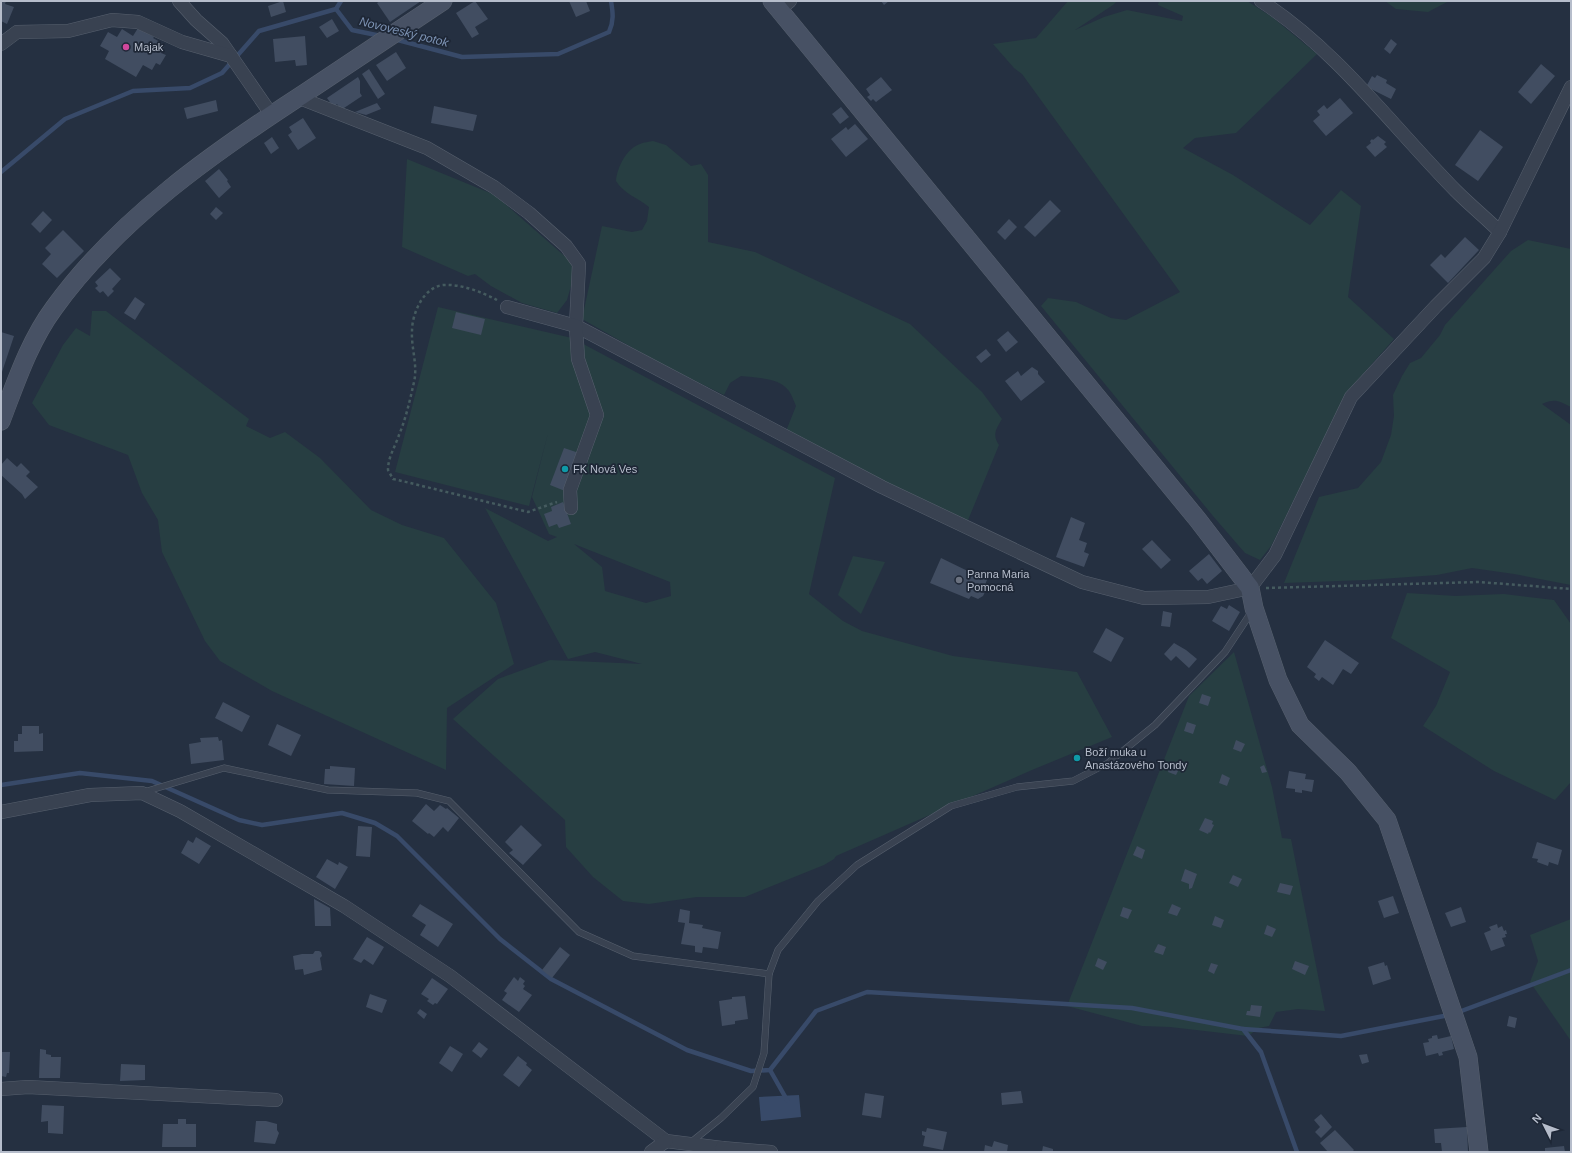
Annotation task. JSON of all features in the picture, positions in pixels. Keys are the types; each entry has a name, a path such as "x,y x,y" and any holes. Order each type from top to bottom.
{"street":[{"path":"180,1 196,20 222,43 271,114"},
{"path":"1,421 28,351 53,308 87,266 118,235 147,208 202,163 271,114 443,1"},
{"path":"1260,1 1276,11 1315,43 1348,74 1456,191 1500,232"},
{"path":"781,4 1198,520 1250,588 1254,608 1278,680 1300,725 1348,772 1387,820 1468,1056 1479,1152"},
{"path":"1,44 17,32 68,31 112,20 138,22 182,42 231,56"},
{"path":"507,307 576,326 882,487 1082,582 1144,598 1208,597 1250,588 1275,555 1351,396 1436,306 1484,258 1500,232 1571,88"},
{"path":"297,98 427,148 494,187 529,213 566,246 579,264 576,326 578,358 597,415 570,490 571,503"},
{"path":"1,812 90,795 148,791 344,906 450,976 666,1141 724,1150 771,1152"},
{"path":"1,1089 28,1087 276,1100"},
{"path":"651,1152 666,1141"}],"lane":[{"path":"689,1144 721,1118 753,1087 764,1053 769,974 778,950 818,901 857,865 951,806 1017,787 1073,781 1108,763 1155,725 1225,652 1254,608"},
{"path":"148,791 224,768 328,790 417,793 449,801 579,932 633,956 769,974"}],"path":[{"path":"507,307 495,299 473,290 452,285 443,284 428,292 418,306 413,320 412,330 415,366 414,381 399,434 392,451 388,470 394,479 528,512 571,503"},
{"path":"1250,588 1479,582 1571,589"}],"green space":[{"path":"1068,1 1117,1 1075,30 1104,17 1127,10 1182,21 1183,16 1158,5 1159,1 1247,1 1272,17 1317,54 1236,133 1195,138 1183,148 1233,175 1310,225 1341,190 1361,206 1348,297 1394,339 1348,391 1271,546 1260,560 1245,553 1213,516 1041,306 1048,298 1076,302 1111,318 1126,320 1180,292 1022,74 1014,68 993,44 1036,38"},
{"path":"1385,1 1449,1 1428,12 1396,9"},
{"path":"653,141 666,145 691,166 701,164 708,175 708,242 755,252 910,324 982,392 1002,419 995,435 999,445 966,525 786,431 796,406 792,396 785,386 767,379 741,376 730,383 724,395 661,364 582,319 602,226 632,232 642,230 647,221 649,207 623,189 616,181 618,170 627,154 635,146"},
{"path":"407,159 495,195 568,259 575,272 567,300 557,313 522,303 491,286 475,274 468,276 402,247"},
{"path":"1528,240 1571,249 1571,407 1557,401 1550,401 1542,404 1571,425 1571,585 1472,568 1437,575 1367,580 1284,583 1319,497 1358,488 1381,462 1391,435 1394,416 1393,395 1410,363 1421,358 1440,335 1445,325 1511,251"},
{"path":"438,307 572,338 835,478 809,594 843,621 862,631 953,656 1077,672 1112,737 1032,770 836,856 824,865 745,897 697,897 649,904 623,901 593,877 566,847 565,820 453,719 498,679 550,660 642,664 595,652 568,659 485,508 548,541 557,537 549,534 532,497 548,433 529,506 395,472","holes":["574,544 670,582 671,596 646,603 605,591 602,567"]},
{"path":"92,311 106,311 249,419 246,426 270,438 285,432 320,458 371,510 402,525 444,538 496,603 514,664 447,708 446,770 272,691 220,661 205,641 162,552 158,520 142,493 128,455 49,425 32,403 63,345 76,328 90,336"},
{"path":"853,556 885,562 861,614 838,595"},
{"path":"1407,593 1456,596 1504,594 1554,600 1571,624 1571,782 1555,800 1494,771 1423,726 1436,706 1450,672 1391,638"},
{"path":"1234,652 1272,787 1282,838 1291,839 1325,1011 1298,1009 1276,1012 1269,1026 1259,1028 1248,1036 1170,1027 1142,1026 1067,1006 1189,696"},
{"path":"1571,919 1571,1041 1530,982 1538,961 1530,935"}],"water":[{"path":"799,1095 801,1117 761,1121 759,1097"}],"building":[{"path":"1,1 6,1 5,4 14,7 7,24 1,21"},
{"path":"283,1 286,12 271,17 268,6"},
{"path":"380,1 421,1 390,22 377,3"},
{"path":"475,1 488,19 475,27 479,34 472,38 456,13"},
{"path":"569,1 586,1 590,11 576,17"},
{"path":"881,1 889,1 884,5"},
{"path":"332,19 339,31 327,38 319,27"},
{"path":"138,28 165,45 161,53 166,55 160,65 156,63 152,70 143,65 136,77 105,59 109,51 100,46 108,32 117,37 122,29 133,36"},
{"path":"305,36 307,65 296,66 295,60 275,62 273,39"},
{"path":"1391,39 1397,44 1390,54 1384,49"},
{"path":"396,52 406,68 387,81 376,65"},
{"path":"1541,64 1555,76 1531,104 1518,92"},
{"path":"369,69 385,94 378,99 362,74"},
{"path":"1377,75 1387,80 1386,83 1396,89 1391,99 1371,89 1367,85 1372,76 1375,78"},
{"path":"358,77 360,81 360,93 362,96 341,110 337,104 335,106 332,105 327,98"},
{"path":"881,77 892,90 876,102 873,99 871,101 867,97 870,95 866,89"},
{"path":"1340,98 1353,113 1326,136 1313,121 1320,115 1317,111 1324,105 1327,109"},
{"path":"216,100 218,111 187,119 184,108"},
{"path":"377,103 381,109 366,115 355,112"},
{"path":"434,106 477,115 473,131 431,123"},
{"path":"841,107 849,117 840,124 832,114"},
{"path":"303,118 316,138 298,150 288,135 292,132 289,127"},
{"path":"855,124 868,139 846,157 831,139 846,127 848,130"},
{"path":"1480,130 1503,147 1478,181 1455,165"},
{"path":"1378,136 1386,142 1384,144 1387,147 1375,157 1366,147 1371,143 1370,141 1372,139 1373,140"},
{"path":"272,137 279,148 271,154 264,143"},
{"path":"219,169 228,180 227,181 231,187 219,198 205,181"},
{"path":"1050,200 1061,211 1035,237 1024,227"},
{"path":"216,207 223,213 216,220 210,214"},
{"path":"43,211 52,220 40,233 31,224"},
{"path":"1009,219 1017,227 1005,240 997,232"},
{"path":"63,230 84,251 57,278 42,264 51,254 45,248"},
{"path":"1465,237 1479,250 1448,283 1430,265 1441,254 1445,258"},
{"path":"110,268 121,279 112,289 114,291 108,297 103,291 100,293 95,288 98,286 95,282"},
{"path":"135,297 145,304 135,320 124,313"},
{"path":"456,312 485,319 481,335 452,328"},
{"path":"1008,331 1018,342 1006,352 997,340"},
{"path":"1,332 14,336 1,375"},
{"path":"986,349 991,355 981,363 976,357"},
{"path":"1032,367 1038,371 1038,374 1045,382 1021,401 1005,381 1018,371 1021,376"},
{"name":"FK Nová Ves","path":"564,448 579,453 565,491 550,485"},
{"path":"7,458 17,467 21,463 30,472 26,476 38,487 25,499 22,494 1,475 1,465"},
{"path":"563,502 571,524 559,528 557,524 549,527 544,514 552,511 551,507"},
{"path":"1071,517 1085,523 1079,540 1087,543 1084,552 1089,554 1084,567 1056,557"},
{"path":"1152,540 1171,560 1161,569 1142,549"},
{"path":"1209,554 1222,571 1207,584 1202,578 1198,581 1189,571"},
{"name":"Panna Maria Pomocná","path":"941,558 978,576 980,574 988,577 985,585 986,590 983,596 978,599 971,596 969,599 930,583"},
{"path":"1229,605 1240,612 1229,631 1212,621 1221,606 1227,609"},
{"path":"1163,611 1172,613 1170,627 1161,626"},
{"path":"1106,628 1124,638 1111,662 1093,652"},
{"path":"1325,640 1359,663 1351,674 1343,669 1333,685 1322,677 1319,681 1314,677 1316,674 1307,667"},
{"path":"1174,643 1197,659 1189,668 1176,656 1171,661 1164,654"},
{"path":"1202,694 1211,697 1208,706 1199,703"},
{"path":"223,702 250,716 242,732 215,718"},
{"path":"1187,722 1196,725 1193,734 1184,731"},
{"path":"277,724 301,735 291,756 268,745"},
{"path":"22,726 39,726 39,734 43,733 43,751 14,752 14,741 18,741 18,734 22,734"},
{"path":"218,737 219,741 222,740 224,760 191,764 189,744 201,742 200,738"},
{"path":"1236,740 1245,744 1241,752 1233,749"},
{"path":"1171,763 1180,767 1176,775 1168,772"},
{"path":"1264,765 1267,772 1262,773 1260,767"},
{"path":"330,766 355,768 354,786 324,784 325,769 330,769"},
{"path":"1289,771 1306,774 1305,779 1314,780 1312,792 1302,790 1302,793 1295,792 1295,789 1286,788"},
{"path":"1222,774 1230,778 1227,786 1219,783"},
{"path":"426,804 434,811 440,805 446,809 447,808 459,818 448,832 443,827 434,837 412,821"},
{"path":"1205,818 1213,821 1212,824 1214,825 1208,834 1199,830"},
{"path":"521,825 542,845 523,865 509,853 513,850 505,842"},
{"path":"358,826 372,827 370,857 356,856"},
{"path":"196,837 211,846 199,864 181,853 188,840 193,843"},
{"path":"1537,842 1562,850 1558,865 1549,862 1548,866 1537,862 1538,859 1532,858"},
{"path":"1137,846 1145,850 1142,859 1133,855"},
{"path":"327,859 338,865 339,862 348,867 335,889 316,877"},
{"path":"1185,869 1197,874 1192,888 1189,889 1189,884 1181,881"},
{"path":"1233,875 1242,879 1238,887 1229,883"},
{"path":"1280,883 1293,886 1290,895 1277,892"},
{"path":"1393,896 1399,913 1384,918 1378,901"},
{"path":"314,899 330,908 331,926 315,926"},
{"path":"420,904 453,924 438,947 420,935 426,925 412,916"},
{"path":"1172,904 1181,908 1177,916 1168,913"},
{"path":"1123,907 1132,910 1128,919 1120,916"},
{"path":"1461,907 1466,922 1451,927 1445,913"},
{"path":"680,909 690,911 689,923 703,925 702,928 721,932 718,949 703,947 702,953 695,952 695,946 681,944 685,923 678,922"},
{"path":"1215,916 1224,920 1221,928 1212,925"},
{"path":"1497,924 1498,928 1502,926 1504,931 1506,930 1506,937 1502,938 1505,946 1491,951 1484,933 1491,930 1489,927"},
{"path":"1267,925 1276,929 1272,937 1264,934"},
{"path":"367,937 384,947 373,965 364,959 361,963 353,959"},
{"path":"1158,944 1166,947 1163,955 1154,952"},
{"path":"560,947 570,955 552,978 542,970"},
{"path":"315,951 321,952 322,956 320,958 322,970 304,975 303,969 295,970 293,956 313,954"},
{"path":"1098,958 1107,962 1103,970 1095,966"},
{"path":"1295,961 1309,966 1305,975 1292,969"},
{"path":"1384,962 1385,966 1387,965 1391,979 1373,985 1368,967"},
{"path":"1211,963 1218,965 1214,974 1208,971"},
{"path":"514,977 518,981 520,977 525,981 523,984 525,986 523,989 532,995 519,1012 502,1000 507,993 504,991"},
{"path":"432,978 448,989 437,1004 435,1003 433,1005 427,1001 429,999 421,994"},
{"path":"370,994 387,1000 382,1013 366,1007"},
{"path":"745,996 748,1019 735,1021 735,1024 722,1026 719,1001 732,999 732,997"},
{"path":"1251,1005 1262,1006 1260,1017 1246,1015 1247,1011 1250,1011"},
{"path":"420,1009 427,1014 424,1019 417,1013"},
{"path":"1509,1016 1517,1018 1515,1028 1507,1026"},
{"path":"1437,1035 1438,1039 1451,1036 1454,1049 1442,1052 1443,1055 1439,1056 1438,1053 1426,1056 1423,1043 1429,1042 1428,1039"},
{"path":"479,1042 488,1049 481,1058 472,1051"},
{"path":"450,1046 463,1054 452,1072 439,1063"},
{"path":"40,1049 46,1050 46,1054 51,1055 51,1057 61,1057 60,1078 39,1078"},
{"path":"1,1052 10,1052 9,1073 7,1073 6,1077 1,1076"},
{"path":"1367,1054 1369,1062 1362,1064 1359,1055"},
{"path":"518,1056 527,1063 526,1065 532,1070 519,1087 503,1075"},
{"path":"121,1064 145,1065 145,1080 120,1081"},
{"path":"1021,1091 1023,1103 1002,1105 1001,1093"},
{"path":"865,1093 884,1096 881,1118 862,1115"},
{"path":"42,1105 64,1106 63,1134 48,1133 48,1121 41,1122"},
{"path":"1321,1114 1332,1127 1321,1138 1315,1132 1320,1127 1314,1120"},
{"path":"178,1119 186,1119 186,1124 196,1124 196,1147 162,1147 163,1124 178,1124"},
{"path":"256,1121 266,1121 277,1124 277,1130 279,1133 275,1144 254,1142"},
{"path":"1467,1127 1468,1152 1442,1152 1441,1143 1435,1143 1434,1129"},
{"path":"927,1128 947,1132 943,1150 923,1146 925,1136 922,1135 922,1131 926,1132"},
{"path":"1335,1130 1354,1150 1352,1152 1328,1152 1320,1143"},
{"path":"994,1141 1008,1145 1007,1152 984,1152 985,1145 992,1147"},
{"path":"1043,1146 1053,1149 1053,1152 1042,1152"},
{"path":"1564,1146 1565,1152 1545,1152 1545,1148"}],"waterway":[{"path":"336,9 341,1"},
{"name":"Novoveský potok","path":"394,39 462,57 558,54 609,32 613,17 611,1"},
{"name":"Novoveský potok","path":"1,172 65,119 133,91 190,88 222,73 259,31 336,9 352,30 381,36"},
{"path":"1,785 80,773 152,781 239,820 262,825 342,813 375,823 397,836 500,939 551,979 687,1050 751,1071 770,1070 816,1011 867,992 1132,1008 1243,1029 1261,1052 1297,1152"},
{"path":"1456,1013 1571,970"},
{"path":"1243,1029 1341,1036 1449,1015"},
{"path":"770,1070 787,1100"}],"place":[{"name":"Majak","path":"126,47"},
{"name":"FK Nová Ves","path":"565,469"},
{"name":"Panna Maria Pomocná","path":"959,580"},
{"name":"Boží muka u Anastázového Tondy","path":"1077,758"}]}
